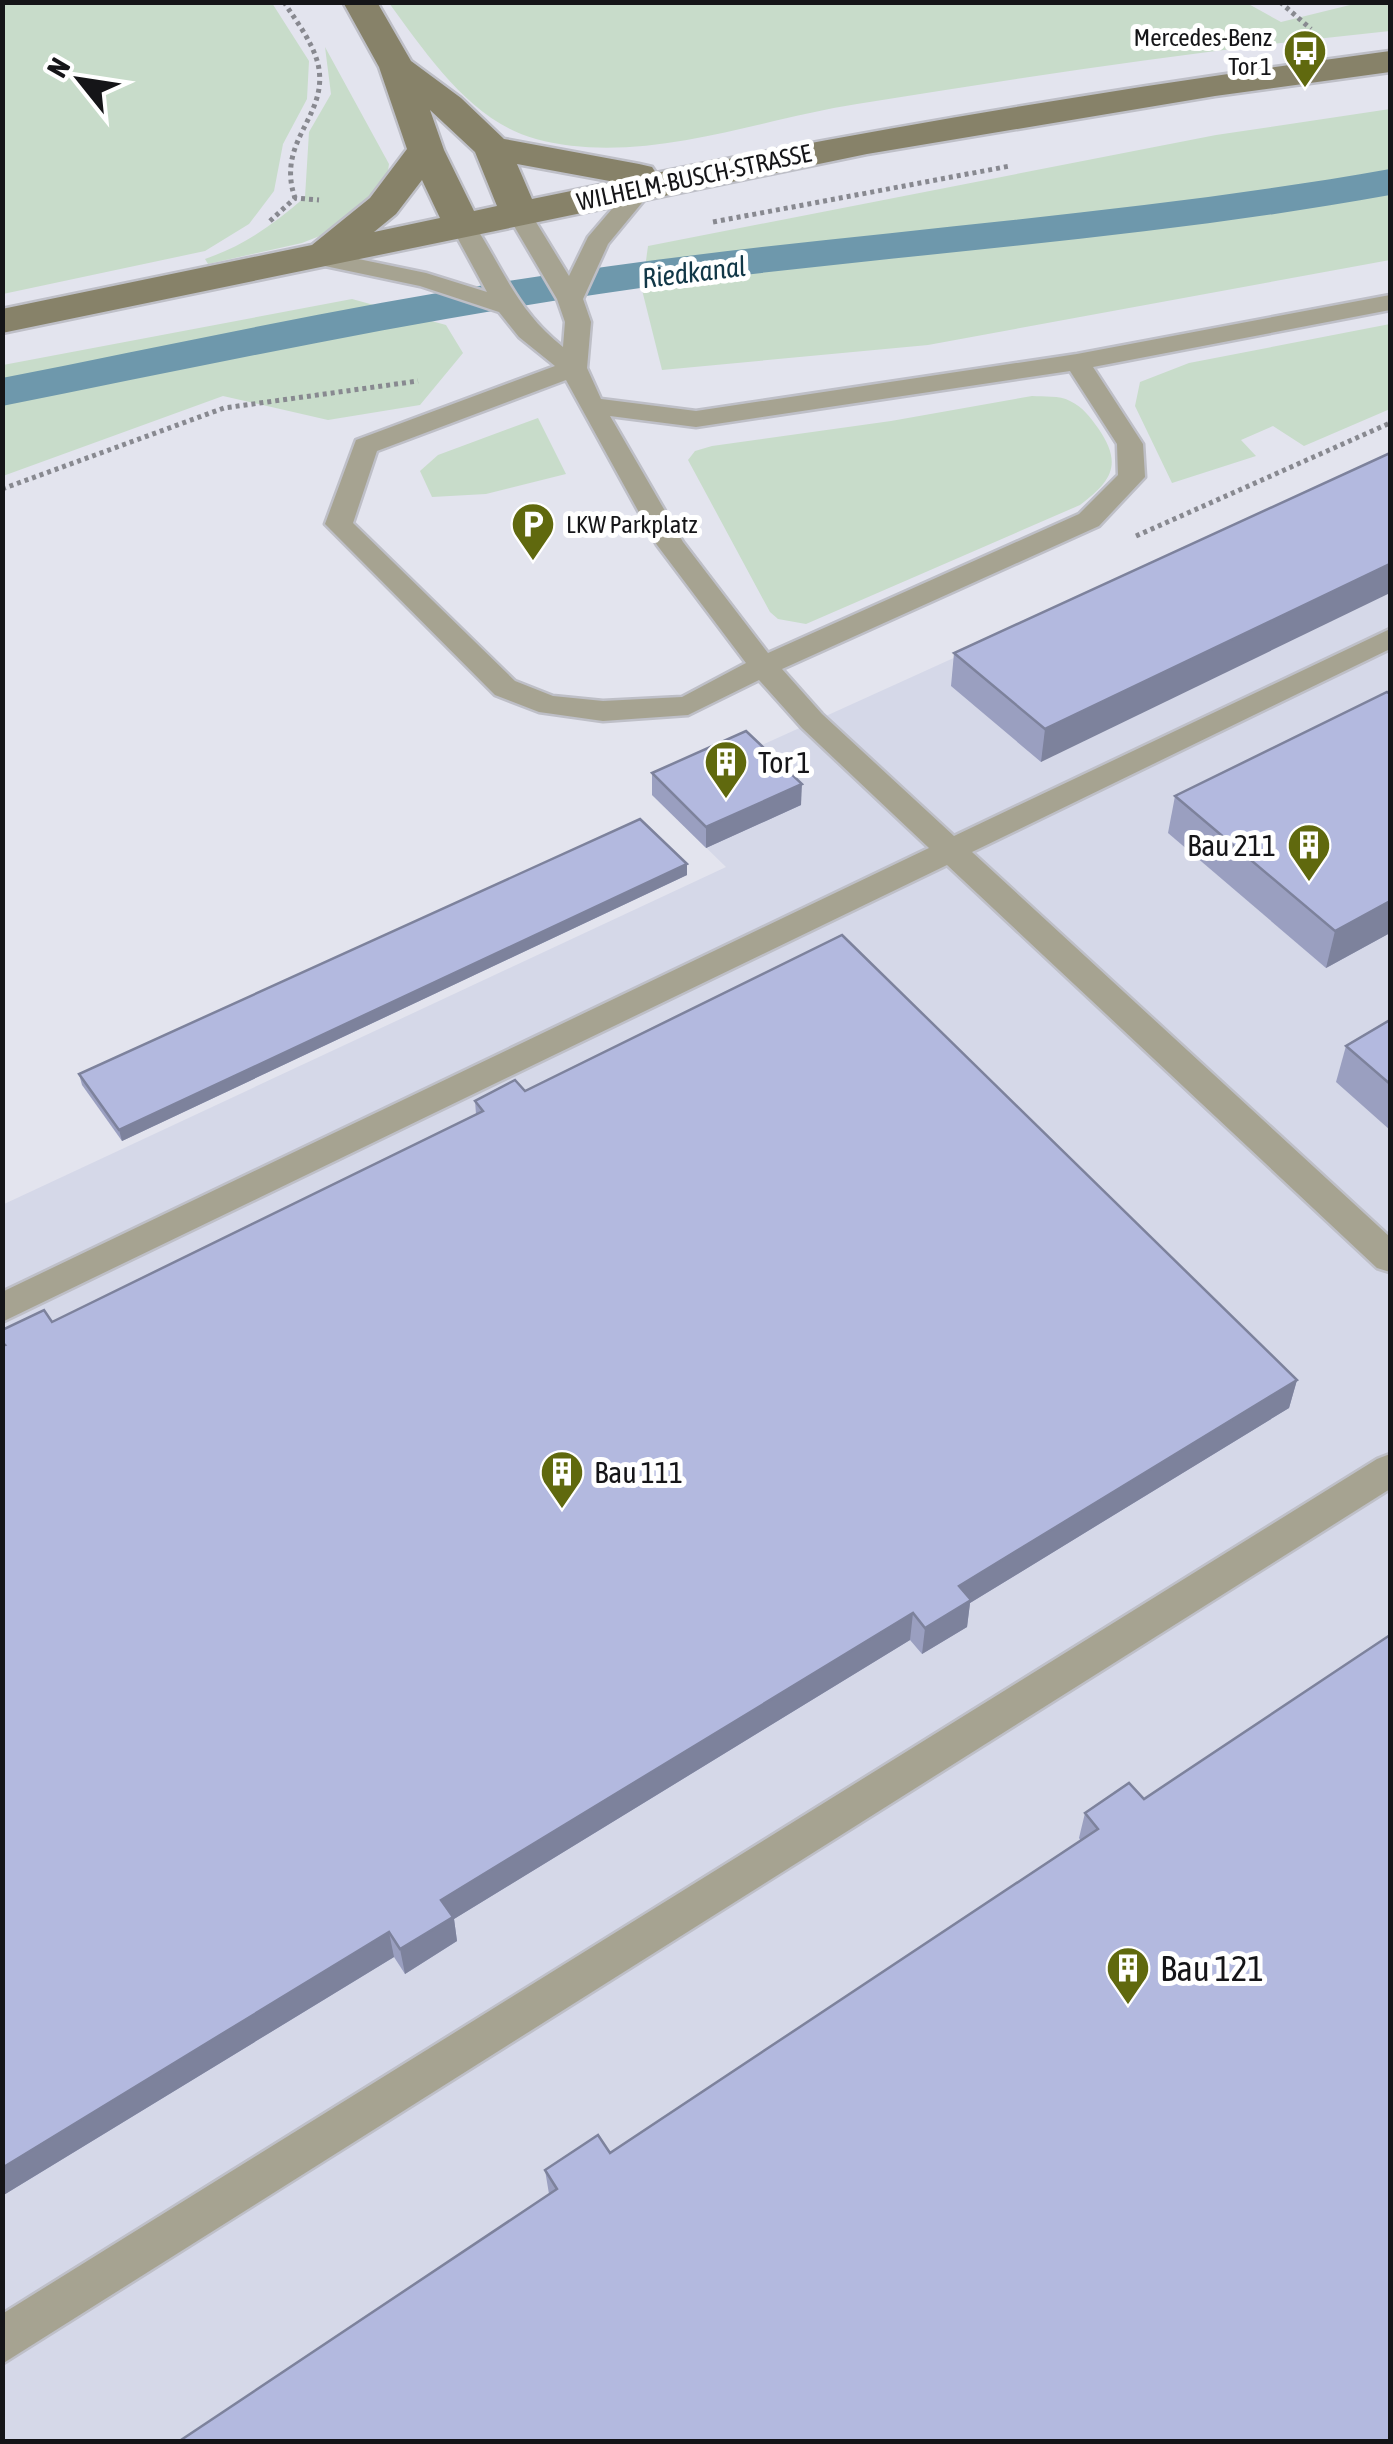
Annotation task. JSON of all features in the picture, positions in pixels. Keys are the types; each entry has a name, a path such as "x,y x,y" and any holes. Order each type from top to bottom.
{"main road":[{"path":"360,2 398,68 426,150 463,226"},
{"name":"WILHELM-BUSCH-STRASSE","path":"2,321 643,187 1090,103 1390,62"},
{"path":"398,68 448,106 492,148 520,214"},
{"path":"492,148 586,168 682,180"},
{"path":"315,257 359,228 383,206 426,150"}],"lane":[{"path":"643,187 612,220 583,269 574,311 574,368 591,406 672,545 763,666 812,721 1390,1258"},
{"path":"520,214 574,311"},
{"path":"463,226 501,297 528,332 574,368"},
{"path":"315,257 501,297"},
{"path":"591,406 696,419 1078,362 1390,302"},
{"path":"574,368 365,446 338,524 505,688 549,705 604,711 688,706 763,666 1089,520 1132,477 1130,444 1078,362"},
{"path":"2,1308 1390,640"},
{"path":"2,2341 1390,1470"}],"path":[{"path":"284,2 308,40 319,68 319,97 302,127 287,171 295,198"},
{"path":"2,489 224,408 419,381"}],"shaded area":[{"path":"1390,460 1390,2441 3,2441 2,1205 726,867 652,795"}],"green space":[{"path":"1245,2 1281,22 1358,3 1390,3 1390,31 990,83 818,111 697,138 616,148 536,139 491,118 452,83 389,3"},
{"path":"2,3 272,3 309,61 307,99 283,144 274,191 249,224 205,251 3,294"},
{"path":"325,47 389,164 386,186 340,228 302,243 208,264 205,259 258,233 305,197 309,132 331,94"},
{"path":"1390,109 1390,260 928,345 662,370 642,290 648,246 1216,135"},
{"path":"352,299 446,325 463,353 420,405 328,420 223,396 3,476 3,365"},
{"path":"1390,324 1390,409 1304,446 1273,426 1241,440 1256,456 1172,483 1135,406 1140,382 1189,363"},
{"path":"1032,396 1070,401 1095,424 1106,441 1112,462 1100,488 1080,505 806,624 778,619 770,612 688,460 695,451 712,446"},
{"path":"538,418 566,474 486,494 432,497 420,471 438,455"}],"building":[{"path":"1390,453 1390,564 1045,729 954,653"},
{"name":"Bau 211","path":"1387,692 1390,901 1335,931 1175,796"},
{"name":"Tor 1","path":"746,731 802,784 706,827 652,773"},
{"path":"640,819 687,864 119,1130 79,1074"},
{"name":"Bau 111","path":"842,935 1297,1380 959,1586 971,1600 925,1628 913,1613 441,1900 453,1917 400,1949 389,1932 2,2168 2,1330 44,1310 52,1322 483,1111 475,1101 515,1080 525,1091"},
{"path":"1390,1020 1390,1084 1346,1046"},
{"name":"Bau 121","path":"1390,1635 1390,2442 178,2442 557,2189 545,2170 598,2135 610,2153 1098,1829 1085,1813 1129,1783 1144,1799"}],"waterway":[{"name":"Riedkanal","path":"2,392 520,293 694,268 1130,222 1390,182"}],"place":[{"name":"Mercedes-Benz Tor 1","path":"1305,89"},
{"name":"LKW Parkplatz","path":"533,562"},
{"name":"Tor 1","path":"726,800"},
{"name":"Bau 211","path":"1309,883"},
{"name":"Bau 111","path":"562,1510"},
{"name":"Bau 121","path":"1128,2006"}]}
